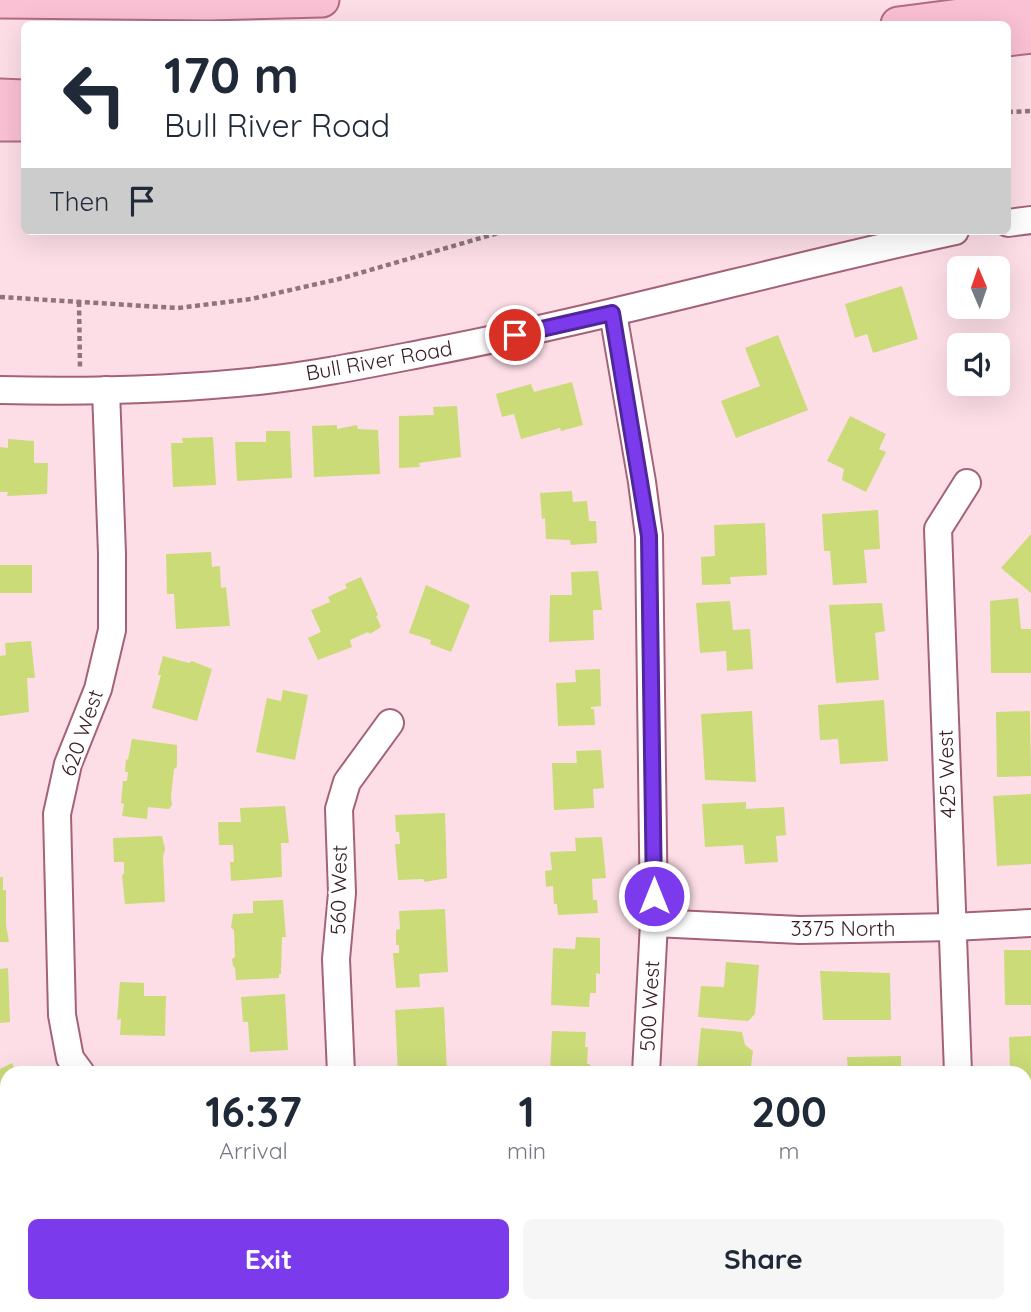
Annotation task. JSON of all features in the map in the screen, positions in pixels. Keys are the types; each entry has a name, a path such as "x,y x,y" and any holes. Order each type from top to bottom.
{"main road":[{"path":"0,1 209,3 322,0"},
{"path":"921,21 1031,7"},
{"path":"1011,39 1031,36"},
{"path":"0,96 21,97"},
{"path":"0,124 21,124"}],"street":[{"path":"1011,223 1031,220"},
{"name":"Bull River Road","path":"0,390 106,390 259,381 327,371 515,335 938,235"},
{"name":"500 West","path":"612,313 649,536 654,923 646,1066"},
{"name":"620 West","path":"75,1066 69,1058 62,1015 57,814 68,764 98,689 112,630 106,390"},
{"name":"425 West","path":"958,1066 939,529 967,483"},
{"name":"560 West","path":"341,1066 336,959 342,893 339,809 347,782 390,723"},
{"name":"3375 North","path":"654,923 800,930 1031,923"}],"path":[{"path":"1011,112 1031,111"},
{"path":"0,297 177,308 251,299 339,279 491,235"},
{"path":"79,302 80,378"}],"building":[{"path":"902,286 918,339 873,353 867,334 855,338 845,304"},
{"path":"778,335 808,410 736,438 721,401 760,386 745,348"},
{"path":"572,382 583,425 561,431 560,428 521,439 514,414 502,417 496,394 531,384 534,392"},
{"path":"457,406 461,457 419,463 420,467 399,468 399,416 434,415 433,407"},
{"path":"850,416 886,434 879,449 886,452 866,492 842,480 844,469 827,461"},
{"path":"337,425 337,429 357,425 358,429 378,430 380,474 314,477 312,426"},
{"path":"266,431 290,431 292,478 237,481 235,442 266,442"},
{"path":"213,437 216,485 173,487 171,443 183,443 182,438"},
{"path":"8,439 34,441 34,463 48,463 47,494 7,496 8,492 0,492 0,447 8,448"},
{"path":"572,491 573,502 587,501 589,521 596,521 597,543 571,545 570,540 546,539 540,493"},
{"path":"878,510 880,549 864,550 867,583 833,585 830,551 824,551 822,514"},
{"path":"765,523 767,575 730,577 731,584 702,585 701,557 715,556 714,525"},
{"path":"1031,534 1031,593 1001,568"},
{"path":"211,552 212,567 220,566 221,588 226,587 230,626 176,629 174,594 167,594 166,554"},
{"path":"0,565 32,565 32,593 0,593"},
{"path":"598,571 602,610 593,610 594,640 549,642 550,595 572,595 571,572"},
{"path":"361,577 381,627 370,634 368,632 350,640 352,647 318,660 308,638 321,632 311,610 330,602 328,597 347,588 345,584"},
{"path":"426,585 470,605 451,652 430,644 431,640 409,633"},
{"path":"1018,598 1021,629 1031,629 1031,673 991,673 990,601"},
{"path":"730,601 733,630 750,629 753,669 727,671 726,651 700,653 696,603"},
{"path":"882,603 885,631 875,633 879,680 836,683 829,605"},
{"path":"31,641 35,678 27,678 29,712 0,716 0,656 6,655 5,643"},
{"path":"163,656 189,663 192,661 212,669 197,721 152,708"},
{"path":"600,669 601,706 591,707 594,709 595,725 558,726 556,683 576,682 575,670"},
{"path":"283,690 308,695 295,760 256,752 267,698 281,701"},
{"path":"884,700 888,761 840,764 838,739 820,740 818,705"},
{"path":"752,711 756,782 705,780 701,714"},
{"path":"1030,711 1031,776 997,777 996,712"},
{"path":"132,739 177,745 172,805 169,809 148,807 147,819 122,816 123,781 127,781 126,759 128,760"},
{"path":"601,750 604,788 593,789 594,808 554,810 552,763 577,763 576,751"},
{"path":"1031,794 1031,864 997,866 993,796"},
{"path":"746,802 746,809 784,807 786,835 776,836 778,862 745,864 743,845 705,847 702,804"},
{"path":"285,806 289,843 281,843 282,877 231,881 233,845 219,845 218,822 241,822 240,808"},
{"path":"445,813 447,878 425,882 423,879 398,880 395,844 400,844 395,815"},
{"path":"162,836 165,849 165,902 125,904 122,875 124,862 114,862 113,838"},
{"path":"602,837 606,878 592,879 593,900 597,900 598,913 558,915 553,886 546,887 545,871 552,870 550,852 576,851 575,838"},
{"path":"0,877 3,877 3,890 6,890 9,942 0,942"},
{"path":"283,900 286,937 282,937 279,978 236,980 232,959 235,957 234,930 231,928 233,914 253,913 253,901"},
{"path":"445,909 448,972 419,974 420,987 396,988 393,953 399,953 396,930 400,929 399,911"},
{"path":"576,937 600,938 600,974 596,973 596,993 590,993 589,1007 551,1005 553,948 575,949"},
{"path":"1004,950 1031,950 1031,1005 1005,1005"},
{"path":"726,962 759,965 755,1014 748,1021 698,1017 701,986 724,987"},
{"path":"8,968 10,1022 0,1023 0,969"},
{"path":"820,971 890,973 891,1020 823,1020"},
{"path":"120,982 144,983 144,996 166,996 165,1036 120,1035 121,1019 117,1020"},
{"path":"285,994 288,1050 250,1052 248,1022 243,1022 241,997"},
{"path":"444,1007 447,1066 398,1066 395,1010"},
{"path":"701,1028 742,1032 745,1045 753,1051 751,1066 697,1066"},
{"path":"552,1031 586,1032 585,1047 588,1047 587,1064 590,1066 550,1066"},
{"path":"1031,1036 1031,1066 1010,1066 1009,1037"},
{"path":"901,1056 901,1066 848,1066 847,1057"}],"route":[{"path":"515,335 612,313 649,536 654,896"}]}
